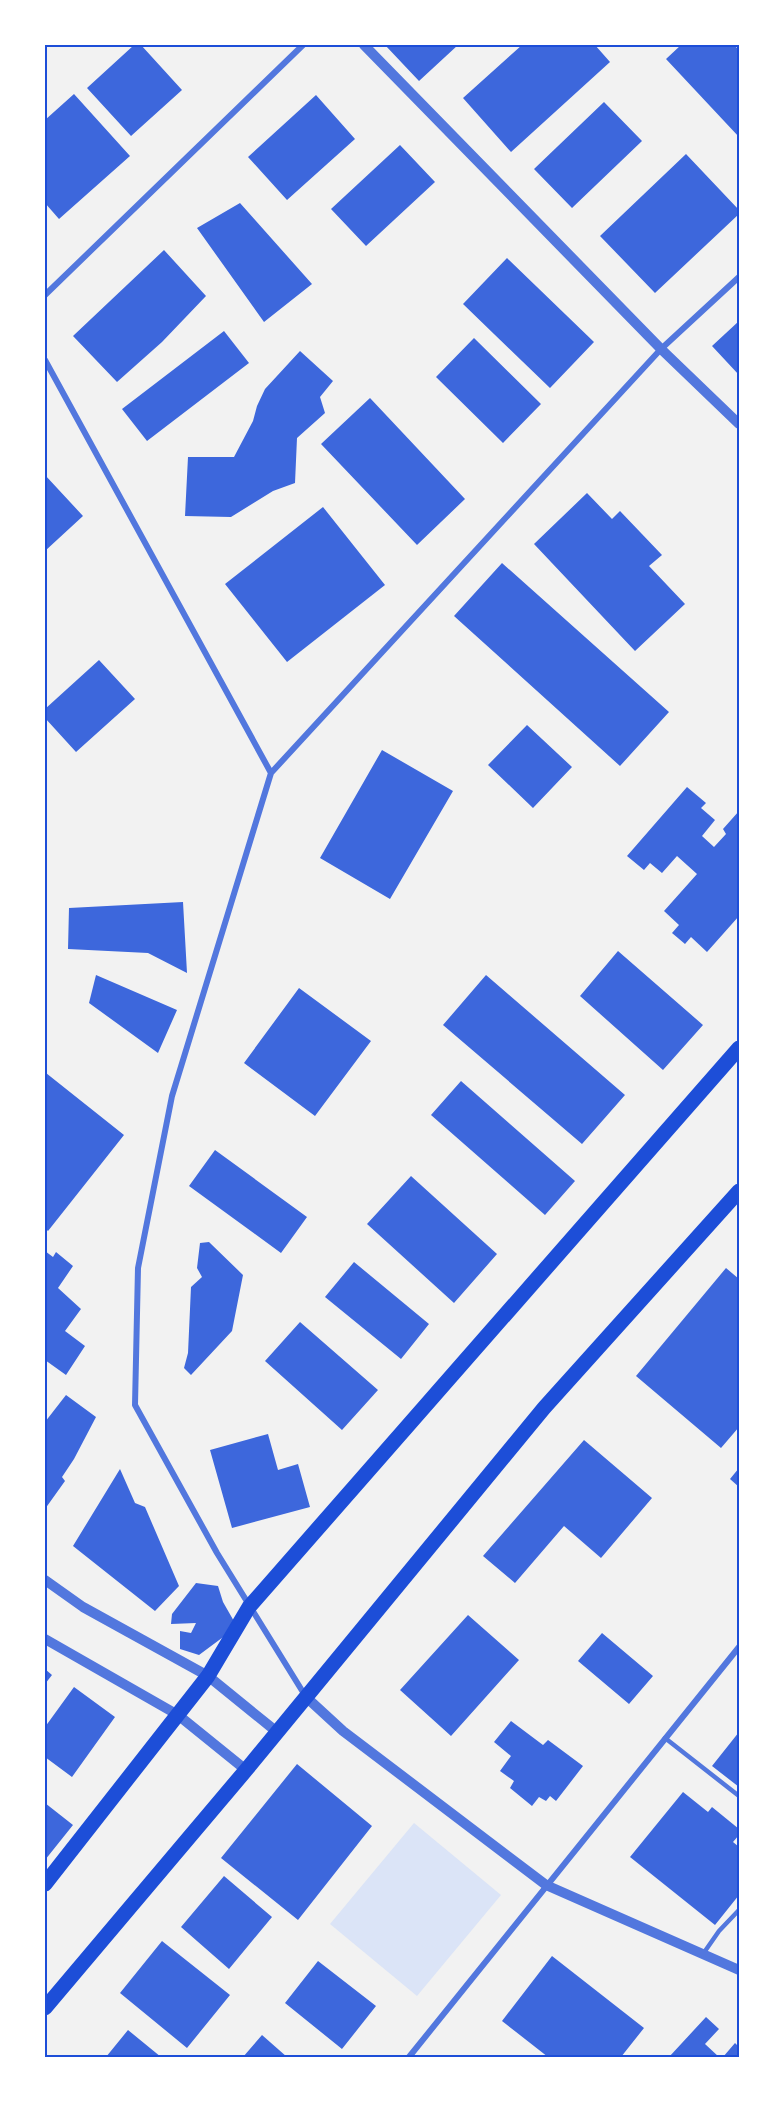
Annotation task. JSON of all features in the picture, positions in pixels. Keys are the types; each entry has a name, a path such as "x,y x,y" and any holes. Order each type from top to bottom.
{"main road":[{"path":"45,1884 208,1676 249,1607 739,1048"},
{"path":"45,2008 246,1770 544,1408 739,1191"}],"street":[{"path":"45,295 303,45"},
{"path":"364,45 661,349 739,424"},
{"path":"739,277 661,349 271,773 172,1096 138,1268 135,1405 249,1607 306,1696 343,1731 546,1885 739,1970"},
{"path":"45,360 271,773"},
{"path":"45,1580 83,1607 208,1676 277,1732"},
{"path":"45,1639 178,1715 246,1770"},
{"path":"409,2057 739,1647"}],"lane":[{"path":"665,1738 739,1797"},
{"path":"703,1954 719,1931 739,1910"}],"shaded area":[{"path":"414,1823 501,1895 417,1996 330,1924"}],"building":[{"path":"134,45 141,45 182,90 131,136 87,88"},
{"path":"385,45 458,45 419,81"},
{"path":"522,45 595,45 610,62 511,152 463,98"},
{"path":"681,45 734,45 739,50 739,137 666,59"},
{"path":"74,94 130,156 59,219 45,203 45,120"},
{"path":"316,95 355,139 287,200 248,157"},
{"path":"604,102 642,141 572,208 534,169"},
{"path":"400,145 435,182 366,246 331,209"},
{"path":"686,154 739,210 739,214 655,293 600,236"},
{"path":"240,203 312,284 264,322 197,228"},
{"path":"164,250 206,296 162,342 117,382 73,336"},
{"path":"507,258 594,342 550,388 463,304"},
{"path":"739,321 739,375 712,346"},
{"path":"224,331 249,363 147,441 122,409"},
{"path":"474,338 541,404 503,443 436,377"},
{"path":"300,351 333,381 320,397 325,413 297,438 295,483 273,491 231,517 185,516 188,457 234,457 253,421 265,389"},
{"path":"370,398 465,499 417,545 321,444"},
{"path":"45,475 83,516 45,551"},
{"path":"587,493 612,519 620,511 662,555 649,566 685,604 635,651 534,544"},
{"path":"323,507 385,585 287,662 225,584"},
{"path":"502,563 669,712 620,766 454,616"},
{"path":"99,660 135,699 76,752 45,718 45,709"},
{"path":"527,725 572,767 533,808 488,765"},
{"path":"382,750 453,791 390,899 320,858"},
{"path":"687,787 706,803 701,808 715,820 702,836 714,847 726,834 723,829 739,811 739,916 707,952 691,937 685,944 672,933 679,925 664,911 697,874 677,856 662,873 650,863 644,870 627,856"},
{"path":"183,902 187,973 148,953 68,949 69,908"},
{"path":"618,951 703,1025 663,1070 580,996"},
{"path":"96,975 177,1010 158,1053 89,1003"},
{"path":"486,975 625,1095 582,1144 443,1025"},
{"path":"299,988 371,1041 315,1116 244,1063"},
{"path":"46,1073 124,1135 48,1231 45,1228"},
{"path":"461,1081 575,1181 545,1215 431,1115"},
{"path":"215,1150 307,1217 281,1253 189,1186"},
{"path":"411,1176 497,1254 454,1303 367,1224"},
{"path":"209,1242 243,1275 232,1331 191,1375 184,1368 188,1353 191,1287 202,1277 197,1268 200,1243"},
{"path":"45,1251 53,1257 56,1252 73,1266 58,1288 81,1309 65,1331 85,1346 66,1375 45,1360"},
{"path":"354,1262 429,1324 401,1359 325,1297"},
{"path":"726,1268 739,1279 739,1427 721,1448 636,1376"},
{"path":"300,1322 378,1390 342,1430 265,1361"},
{"path":"66,1395 96,1417 62,1477 65,1481 45,1509 45,1422"},
{"path":"268,1434 278,1470 298,1464 310,1507 232,1528 210,1450"},
{"path":"584,1440 652,1498 601,1558 564,1526 515,1583 483,1556"},
{"path":"739,1468 739,1487 730,1479"},
{"path":"120,1469 135,1503 145,1507 179,1586 155,1611 73,1546"},
{"path":"196,1583 218,1586 223,1602 235,1623 234,1629 199,1655 180,1649 180,1631 191,1633 196,1623 171,1624 172,1614"},
{"path":"468,1615 519,1660 451,1736 400,1690"},
{"path":"602,1633 653,1676 629,1704 578,1661"},
{"path":"45,1669 52,1675 45,1684"},
{"path":"74,1687 115,1717 72,1777 45,1757 45,1727"},
{"path":"511,1721 543,1745 548,1740 583,1766 556,1801 550,1796 546,1801 539,1797 532,1806 510,1788 514,1781 500,1771 511,1756 494,1742"},
{"path":"739,1732 739,1787 712,1766"},
{"path":"297,1764 372,1826 298,1920 221,1858"},
{"path":"683,1792 708,1812 712,1807 739,1829 739,1835 733,1842 739,1847 739,1895 715,1925 630,1857"},
{"path":"45,1803 73,1825 45,1860"},
{"path":"224,1876 272,1917 229,1969 181,1927"},
{"path":"162,1941 230,1995 187,2048 120,1993"},
{"path":"552,1956 644,2028 621,2057 548,2057 502,2021"},
{"path":"318,1961 376,2006 342,2049 285,2003"},
{"path":"706,2017 719,2029 705,2044 719,2057 669,2057"},
{"path":"128,2030 161,2057 106,2057"},
{"path":"262,2035 287,2057 243,2057"},
{"path":"735,2043 739,2047 739,2057 723,2057"}]}
